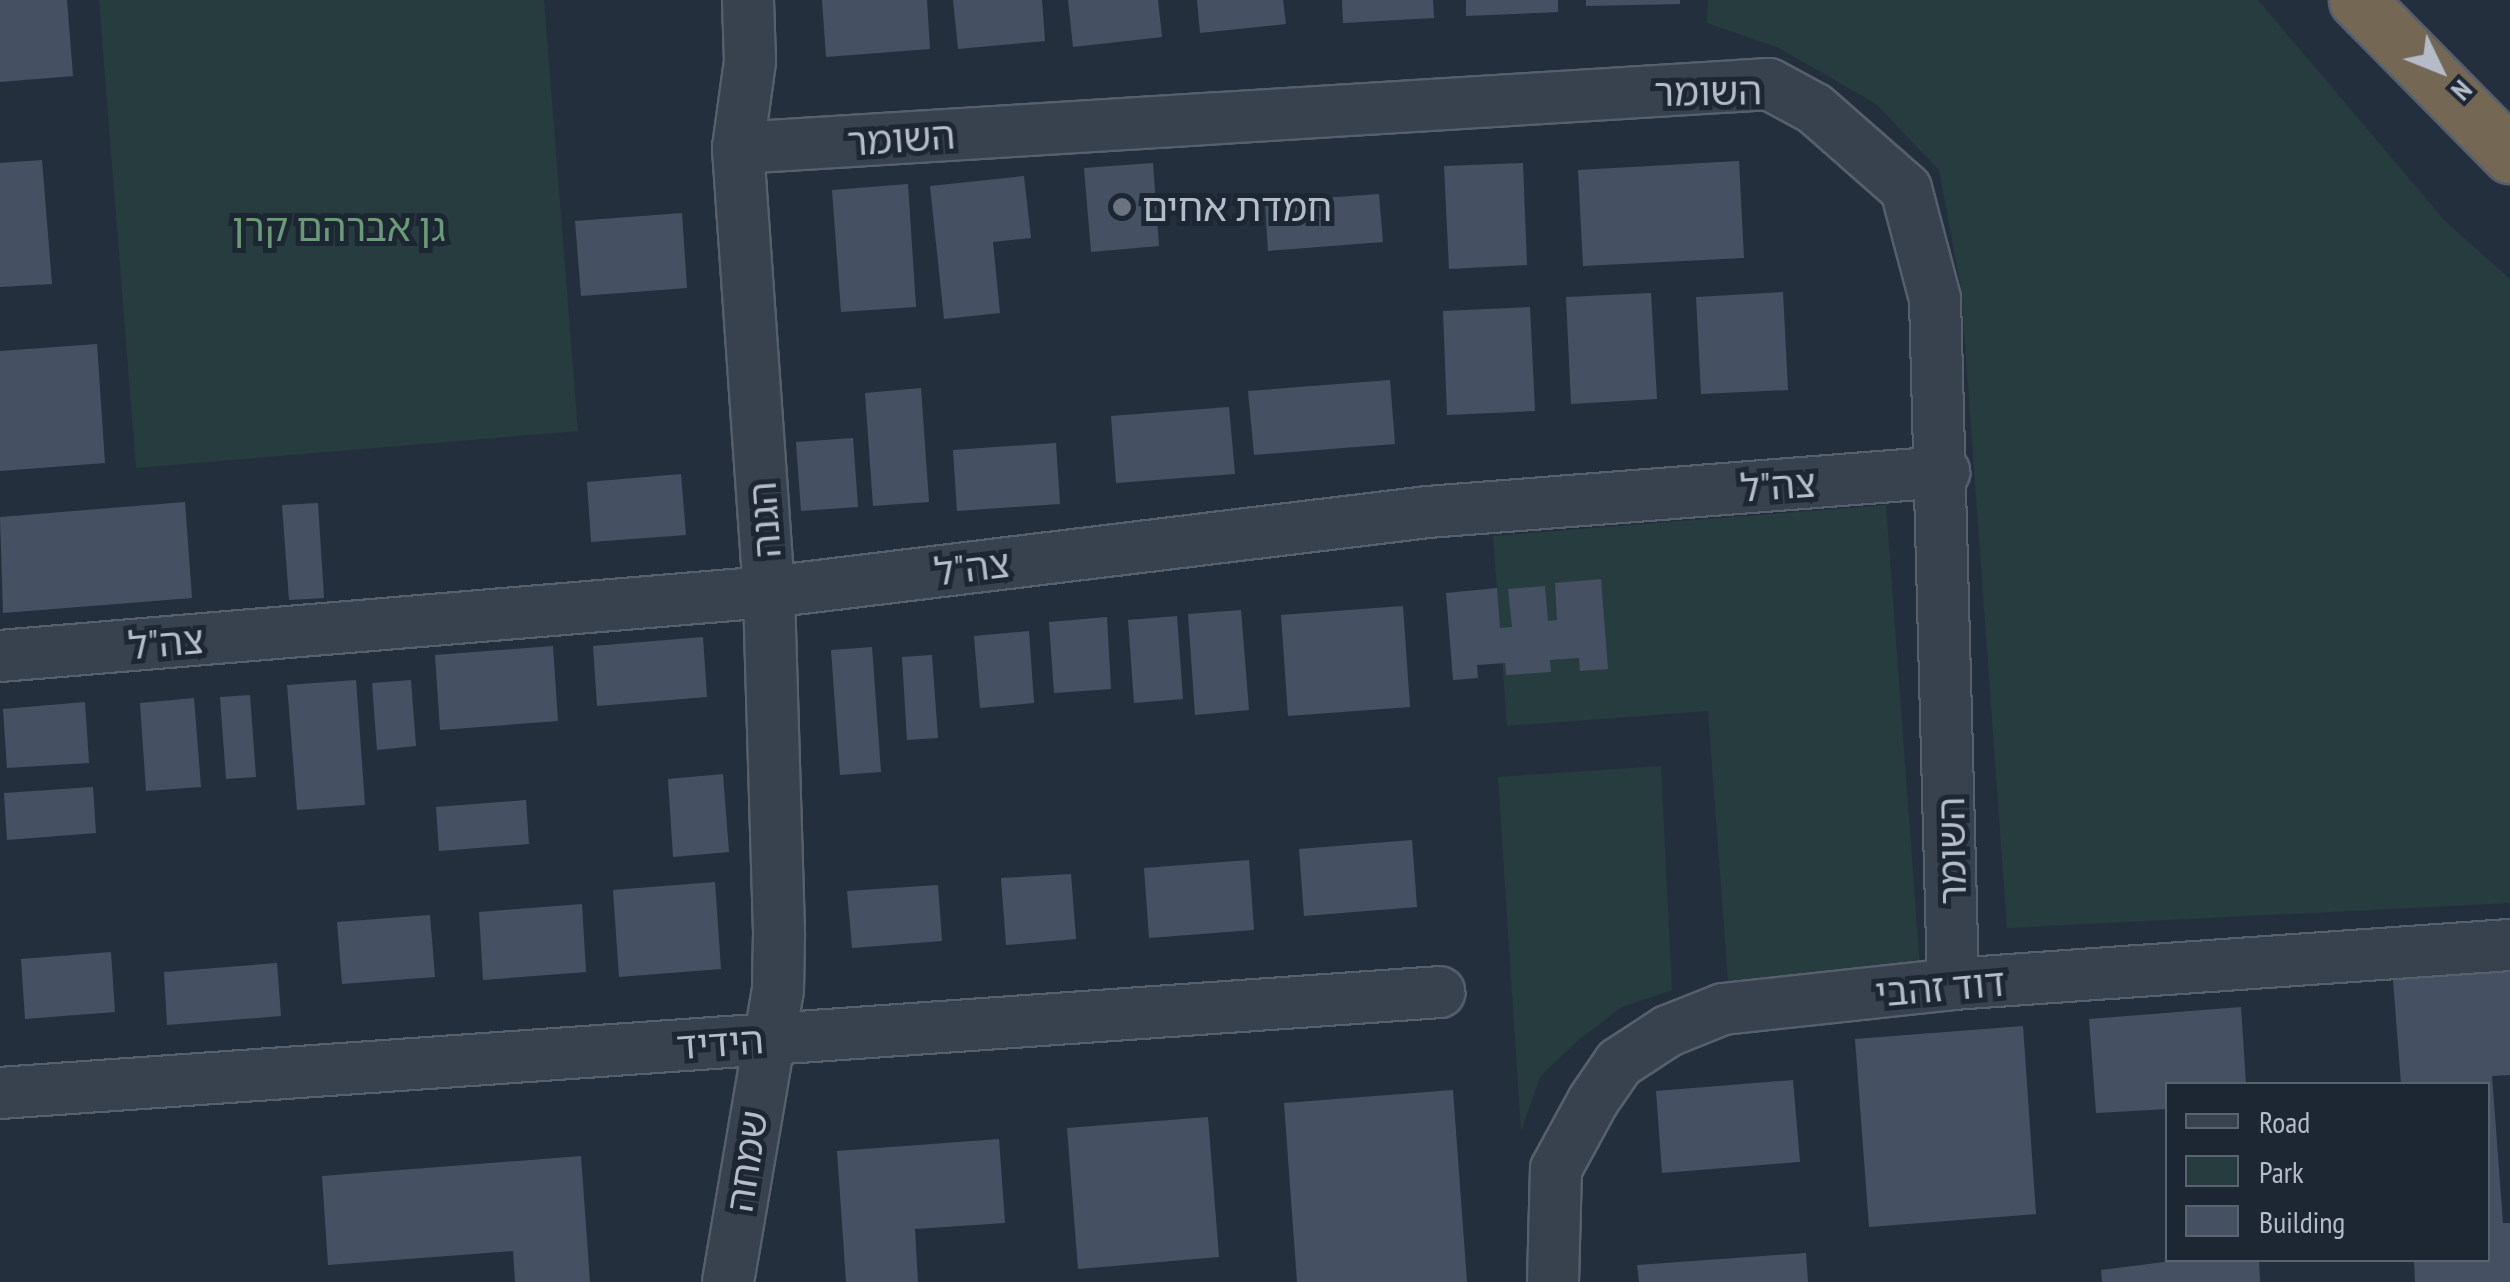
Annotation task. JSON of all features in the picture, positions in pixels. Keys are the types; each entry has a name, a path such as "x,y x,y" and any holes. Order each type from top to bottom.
{"highway":[{"path":"2357,0 2510,156"}],"street":[{"name":"הגנה","path":"748,0 750,61 738,148 768,592 780,932 778,990 766,1039"},
{"name":"השומר","path":"738,148 1768,84 1861,143 1906,189 1935,300 1944,472 1953,984"},
{"name":"צה\"ל","path":"0,656 768,592 1428,512 1944,472"},
{"name":"דוד זהבי","path":"1553,1282 1556,1170 1619,1062 1668,1031 1723,1009 1953,984 2510,945"},
{"name":"הידיד","path":"0,1093 1440,992"},
{"name":"שמחה","path":"728,1282 766,1039"}],"green space":[{"name":"גן אברהם קרן","path":"99,0 544,0 578,431 136,468"},
{"path":"1708,0 2258,0 2446,222 2510,279 2510,903 2007,928 1961,288 1939,170 1876,104 1779,48 1707,23"},
{"path":"1886,505 1920,967 1728,982 1708,711 1507,726 1493,536"},
{"path":"1661,766 1672,990 1622,1007 1577,1041 1540,1077 1521,1131 1498,777"}],"building":[{"path":"0,0 67,0 73,76 0,82"},
{"path":"822,0 927,0 930,49 826,57"},
{"path":"953,0 1042,0 1045,41 958,49"},
{"path":"1068,0 1158,0 1162,37 1073,47"},
{"path":"1197,0 1283,0 1286,24 1200,33"},
{"path":"1342,0 1433,0 1434,18 1343,23"},
{"path":"1466,0 1558,0 1558,12 1466,16"},
{"path":"1586,0 1680,0 1680,4 1586,6"},
{"path":"42,160 52,284 0,287 0,163"},
{"path":"1739,161 1744,258 1583,266 1578,170"},
{"name":"חמדת אחים","path":"1153,163 1159,246 1091,252 1084,168"},
{"path":"1523,163 1527,265 1449,269 1444,166"},
{"path":"1024,176 1031,238 993,242 1000,313 944,319 930,186"},
{"path":"908,184 916,307 841,312 832,190"},
{"path":"1379,194 1383,242 1268,251 1265,202"},
{"path":"682,213 687,288 581,296 575,221"},
{"path":"1783,292 1788,390 1701,394 1696,297"},
{"path":"1651,293 1657,399 1571,404 1566,297"},
{"path":"1530,307 1535,411 1447,415 1443,311"},
{"path":"97,344 105,463 0,471 0,351"},
{"path":"1390,380 1395,444 1254,455 1248,391"},
{"path":"921,388 929,502 873,506 865,393"},
{"path":"1229,407 1235,474 1116,483 1111,416"},
{"path":"853,438 858,507 801,511 796,442"},
{"path":"1056,443 1060,504 957,511 953,450"},
{"path":"681,474 686,535 591,542 587,482"},
{"path":"185,502 192,598 3,613 0,517"},
{"path":"318,503 324,598 289,600 282,505"},
{"path":"1601,579 1608,669 1580,671 1579,658 1550,660 1551,672 1506,675 1505,663 1477,665 1478,678 1453,680 1446,593 1497,588 1500,628 1512,627 1508,589 1545,586 1548,621 1557,620 1555,583"},
{"path":"1403,606 1410,707 1288,716 1281,615"},
{"path":"1241,610 1249,710 1195,715 1188,614"},
{"path":"1177,616 1183,699 1134,703 1128,620"},
{"path":"1107,617 1111,689 1054,693 1049,622"},
{"path":"1029,631 1034,703 980,708 974,636"},
{"path":"703,637 707,697 597,706 593,646"},
{"path":"553,646 558,721 440,730 435,655"},
{"path":"872,647 881,772 840,775 831,650"},
{"path":"932,655 938,738 907,740 902,657"},
{"path":"356,680 365,805 297,810 287,685"},
{"path":"411,680 416,746 377,750 372,683"},
{"path":"250,695 256,777 226,779 220,697"},
{"path":"194,698 201,787 146,791 140,703"},
{"path":"85,702 89,763 7,768 3,709"},
{"path":"723,774 729,852 673,857 668,779"},
{"path":"93,787 96,833 7,840 4,793"},
{"path":"526,800 529,844 439,851 436,807"},
{"path":"1412,840 1417,907 1304,916 1299,849"},
{"path":"1249,860 1254,930 1149,938 1144,868"},
{"path":"1071,874 1076,939 1006,945 1001,878"},
{"path":"715,882 721,969 619,977 613,890"},
{"path":"938,885 942,941 852,948 847,891"},
{"path":"582,904 586,972 483,980 479,912"},
{"path":"430,915 435,977 342,984 337,922"},
{"path":"111,952 115,1012 25,1019 21,959"},
{"path":"2510,958 2510,1075 2492,1076 2503,1223 2510,1223 2510,1282 2415,1282 2414,1262 2490,1262 2490,1082 2401,1082 2392,967"},
{"path":"277,963 281,1016 167,1025 164,972"},
{"path":"2241,1007 2246,1082 2165,1082 2165,1109 2096,1113 2089,1019"},
{"path":"2023,1026 2036,1214 1869,1227 1855,1039"},
{"path":"1793,1080 1800,1162 1662,1173 1656,1091"},
{"path":"1453,1090 1467,1282 1297,1282 1284,1103"},
{"path":"1208,1117 1219,1257 1078,1269 1067,1128"},
{"path":"999,1139 1005,1223 915,1229 918,1282 846,1282 837,1151"},
{"path":"581,1156 590,1282 515,1282 513,1251 328,1265 322,1176"},
{"path":"1806,1253 1808,1282 1639,1282 1637,1265"},
{"path":"2165,1262 2259,1262 2260,1282 2102,1282 2101,1270"}],"place":[{"name":"חמדת אחים","path":"1122,207"}]}
